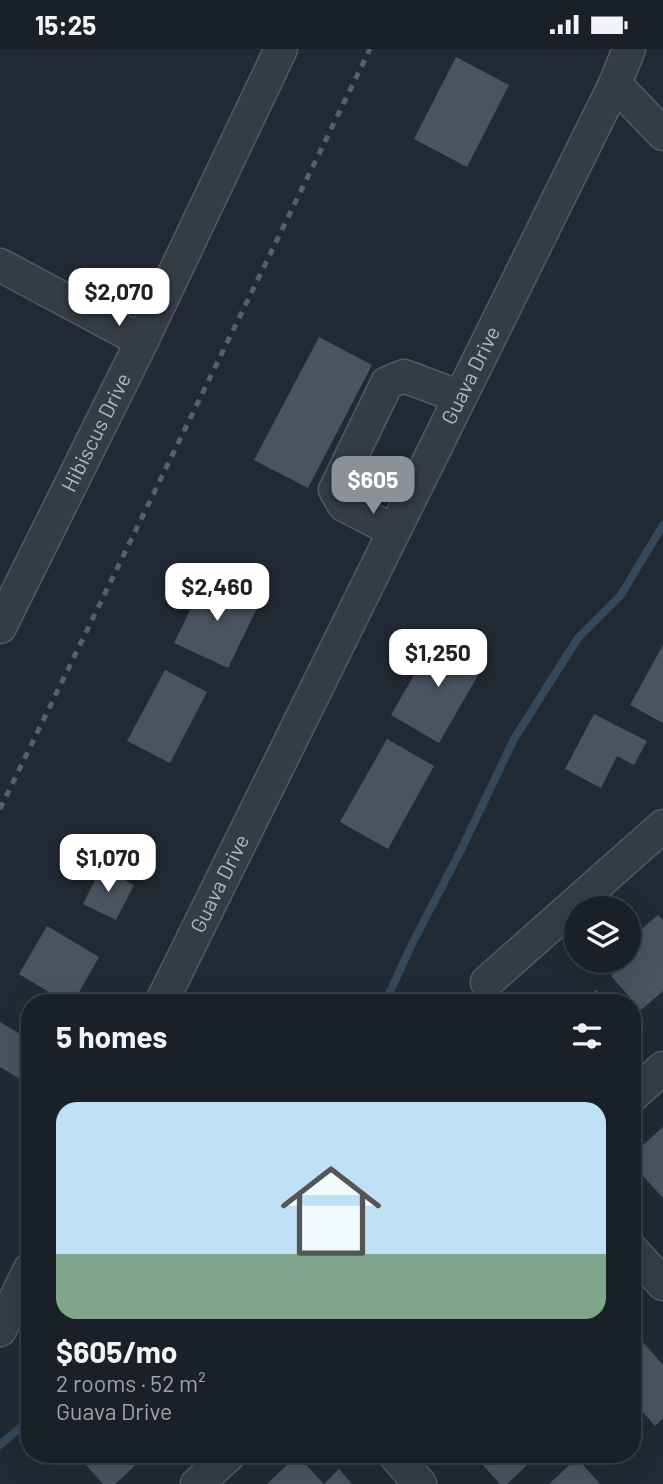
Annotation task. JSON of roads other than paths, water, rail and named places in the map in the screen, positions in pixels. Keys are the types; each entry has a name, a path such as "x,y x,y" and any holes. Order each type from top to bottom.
{"street":[{"name":"Hibiscus Drive","path":"0,627 142,341 281,49"},
{"name":"Guava Drive","path":"165,994 615,84 629,49"},
{"path":"615,84 663,134"},
{"path":"0,265 142,341"},
{"path":"394,531 344,505 335,490 387,383 404,376 460,397"},
{"path":"487,982 663,826"},
{"path":"641,1088 663,1068"},
{"path":"641,1260 663,1284"},
{"path":"0,1330 21,1287"},
{"path":"197,1484 220,1463"},
{"path":"402,1463 421,1484"}],"waterway":[{"path":"389,994 514,739 578,638 621,595 663,525"},
{"path":"0,1445 21,1427"}],"railway":[{"path":"0,809 370,49"}]}
